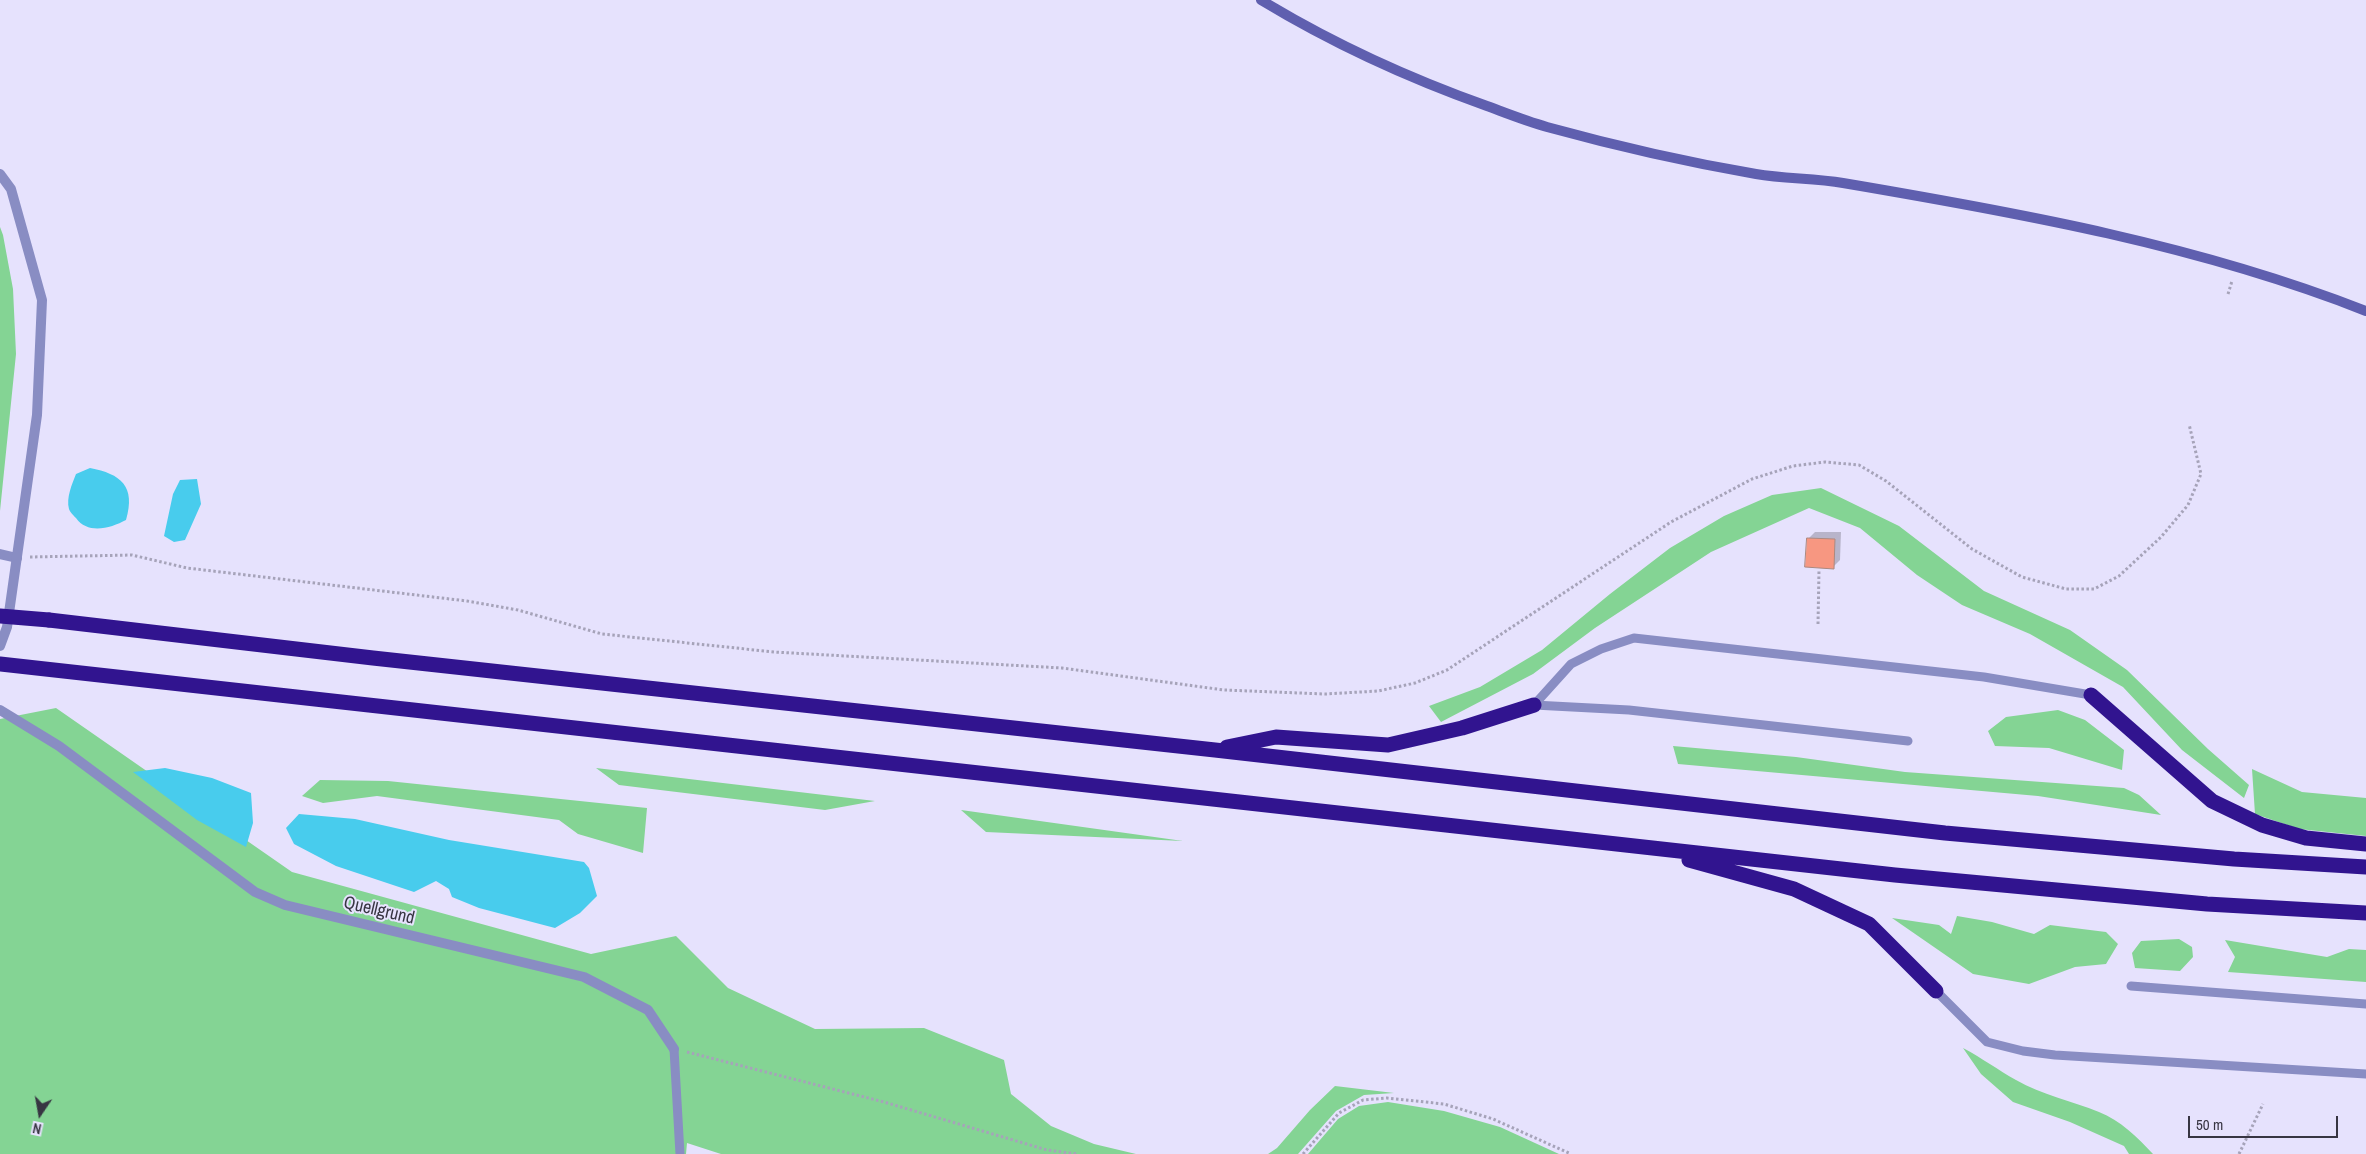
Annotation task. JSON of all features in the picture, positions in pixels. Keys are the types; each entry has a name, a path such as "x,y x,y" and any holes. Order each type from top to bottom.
{"highway":[{"path":"0,616 1215,750 1945,833 2234,859 2366,867"},
{"path":"0,664 1895,875 2207,904 2366,913"},
{"path":"2092,695 2212,801 2262,824 2306,838 2366,844"},
{"path":"1215,750 1276,737 1388,745 1462,728 1534,705"},
{"path":"1647,848 1794,889 1869,924 1936,991"}],"main road":[{"path":"1261,0 1293,20 1383,64 1453,94 1544,126 1656,155 1760,175 1839,182 2077,226 2180,250 2250,271 2366,311"}],"street":[{"path":"0,174 11,189 42,300 36,416 7,627 0,646"},
{"path":"0,554 17,558"},
{"name":"Quellgrund","path":"0,710 59,746 255,892 284,906 584,977 648,1010 674,1049"}],"lane":[{"path":"1534,705 1570,664 1601,649 1634,638 1984,677 2092,695"},
{"path":"1534,705 1629,710 1908,741"},
{"path":"2131,986 2366,1004"},
{"path":"1936,991 1987,1042 2023,1050 2055,1055 2366,1074"},
{"path":"674,1049 680,1154"}],"path":[{"path":"17,558 132,555 187,568 467,601 518,610 602,634 774,652 1062,668 1224,690 1325,694 1378,691 1415,683 1447,670 1671,522 1752,479 1801,465 1825,462 1859,465 1886,481 1972,549 2022,576 2066,589 2094,589 2119,576 2161,537 2188,505 2200,474 2189,424"},
{"path":"1818,624 1819,570"},
{"path":"674,1049 884,1102 1046,1150 1078,1154"},
{"path":"1303,1154 1339,1113 1363,1100 1386,1098 1444,1104 1493,1119 1571,1154"},
{"path":"2240,1154 2263,1104"}],"green space":[{"path":"0,227 13,289 16,354 0,511"},
{"path":"1821,488 1899,526 1984,591 2070,630 2127,670 2208,749 2249,785 2244,798 2182,750 2123,687 2030,634 1962,605 1917,575 1860,528 1809,508 1711,552 1595,628 1533,674 1441,722 1429,706 1480,687 1542,650 1670,548 1724,516 1772,495"},
{"path":"56,708 292,872 591,954 676,936 728,988 815,1029 924,1028 1004,1060 1011,1094 1051,1126 1094,1144 1136,1154 721,1154 687,1143 686,1154 0,1154 0,719"},
{"path":"2058,710 2085,720 2124,750 2122,770 2049,748 1995,746 1988,731 2006,717"},
{"path":"1673,746 1796,757 1905,772 2124,788 2139,795 2161,815 2038,796 1678,764"},
{"path":"596,768 875,801 825,810 619,785"},
{"path":"2252,769 2302,792 2366,798 2366,836 2299,829 2255,814"},
{"path":"320,780 388,781 647,808 643,853 578,834 559,820 377,796 323,803 302,796"},
{"path":"961,810 1183,841 986,832"},
{"path":"1957,916 1992,922 2034,934 2050,925 2106,932 2118,944 2106,964 2075,967 2029,984 1973,974 1892,918 1939,925 1951,934"},
{"path":"2179,939 2192,947 2193,957 2180,971 2135,968 2132,953 2141,941"},
{"path":"2225,940 2327,957 2349,949 2366,950 2366,982 2228,972 2235,957"},
{"path":"1963,1048 2026,1085 2107,1115 2128,1130 2153,1154 2129,1154 2124,1146 2070,1122 2013,1102 1981,1074"},
{"path":"1335,1086 1394,1093 1364,1095 1336,1111 1298,1154 1268,1154 1277,1148 1310,1110"},
{"path":"1388,1102 1444,1111 1500,1127 1559,1154 1308,1154 1338,1119 1359,1106"}],"water":[{"path":"90,468 110,474 118,478 123,484 129,498 126,520 107,527 93,528 81,523 70,511 68,505 69,496 76,474"},
{"path":"197,479 201,504 185,540 174,542 164,536 173,494 180,480"},
{"path":"165,768 212,778 251,793 253,823 246,847 197,820 133,772"},
{"path":"299,814 355,819 449,840 584,862 589,868 597,896 580,913 555,928 479,908 452,897 449,889 436,881 414,892 336,866 294,844 286,828"}],"building":[{"path":"1807,538 1835,539 1834,569 1805,567"}]}
